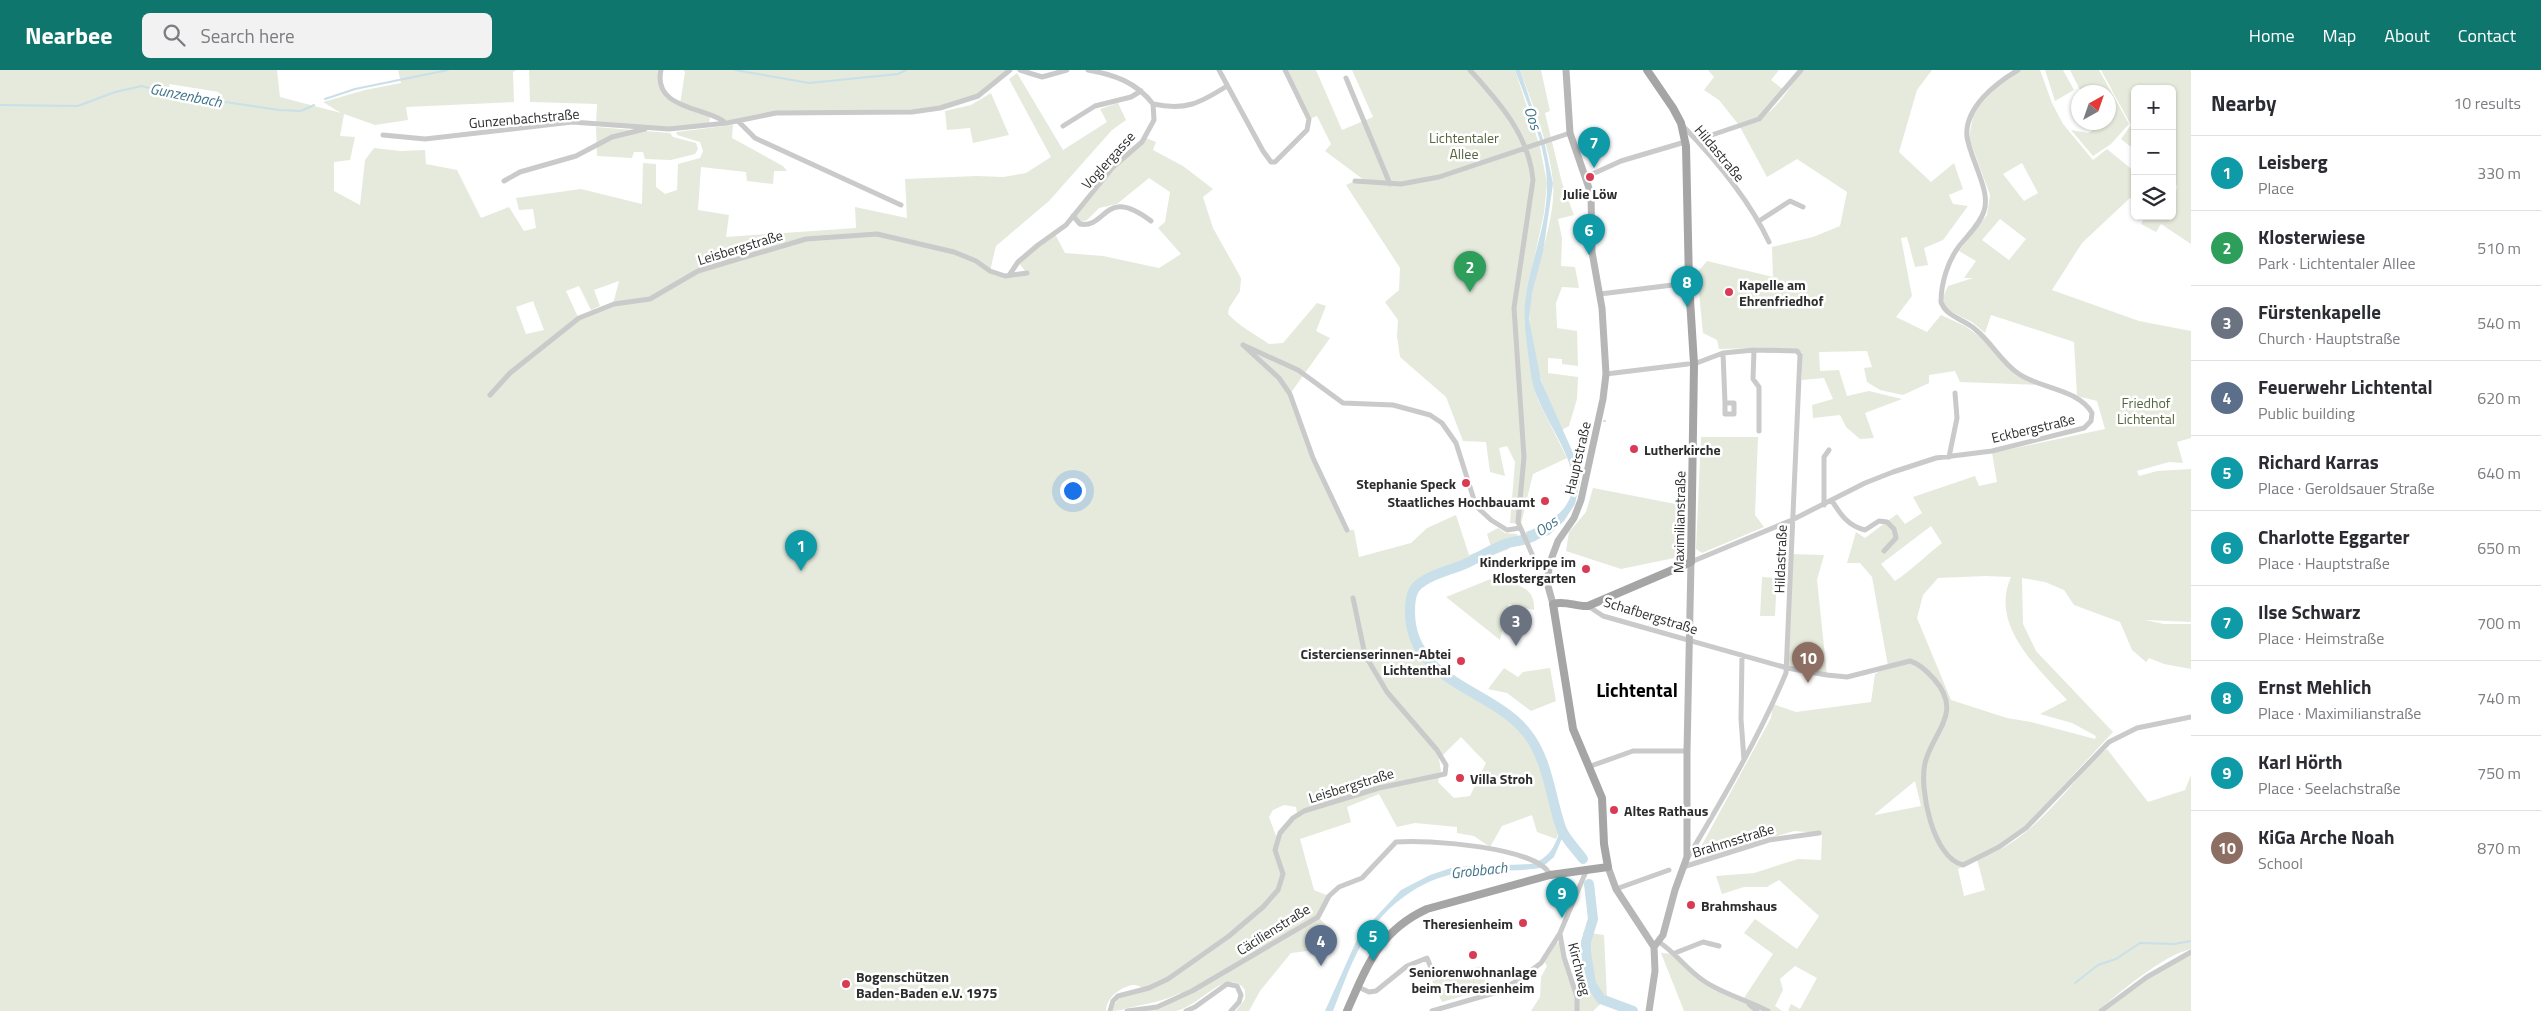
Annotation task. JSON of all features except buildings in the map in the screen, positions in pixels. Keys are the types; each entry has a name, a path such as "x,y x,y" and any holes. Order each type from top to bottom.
{"main road":[{"name":"Hauptstraße","path":"1566,70 1570,133 1586,177 1592,204 1592,252 1600,294 1606,374 1603,400 1581,500 1574,518 1558,541 1548,570 1548,586 1553,604 1571,720 1588,767 1602,798 1604,844 1608,867 1616,888 1656,944"},
{"name":"Maximilianstraße","path":"1648,70 1681,124 1685,142 1691,364 1691,562 1686,751 1687,857 1656,944"},
{"name":"Eckbergstraße","path":"1588,606 1691,562"},
{"name":"Schafbergstraße","path":"1553,604 1563,602 1578,606 1588,606"},
{"path":"1347,1011 1368,963 1382,942 1414,915 1427,909 1550,876 1608,867"},
{"path":"1649,1011 1655,971 1656,944"}],"street":[{"path":"661,70 659,77 663,89 672,100 690,110 727,123"},
{"name":"Gunzenbachstraße","path":"383,135 425,139 572,122 669,129 727,123 776,113 912,112 940,108 978,96 1010,70"},
{"path":"1020,70 1042,77 1067,70"},
{"path":"1089,70 1121,77 1142,91 1153,104 1182,108 1198,103 1227,86"},
{"path":"1219,70 1271,163 1279,159 1307,130 1309,119 1285,70"},
{"path":"1470,70 1513,122 1526,147 1533,180 1514,308 1524,457 1518,516 1521,531 1535,561 1548,570"},
{"path":"1697,140 1759,119 1801,70"},
{"name":"Eckbergstraße","path":"1691,562 1792,520 1865,483 1894,472 1936,458 1992,451 2084,428 2091,422 2092,413 2082,400 2038,386 2018,374 1975,328 1948,313 1943,308 1941,295 1953,256 1982,217 1985,209 1983,184 1967,136 1971,116 1979,103 1999,83 2018,70"},
{"path":"1346,78 1390,184"},
{"path":"1063,126 1095,106 1131,97 1142,91"},
{"name":"Voglergasse","path":"1010,274 1018,262 1066,225 1112,167 1142,142 1154,120 1153,104"},
{"path":"738,120 755,138 901,205"},
{"name":"Hildastraße","path":"1681,124 1697,140 1759,221 1769,242"},
{"path":"504,181 520,172 576,156 612,137 645,128"},
{"path":"1355,181 1390,184 1439,176 1570,133"},
{"path":"1586,177 1621,161 1685,142"},
{"path":"1759,221 1790,201 1803,207"},
{"path":"1074,216 1080,224 1086,225 1100,218 1108,209 1119,206 1140,212 1151,221"},
{"name":"Leisbergstraße","path":"490,395 510,372 578,318 614,304 650,298 698,271 806,239 877,234 934,246 976,261 990,271 1005,276 1026,272"},
{"path":"1600,294 1689,283"},
{"path":"1347,530 1314,458 1290,394 1279,378 1243,346 1246,345 1298,370 1343,403 1393,405 1430,416 1442,422 1456,443 1476,506 1482,513 1507,530 1521,531"},
{"path":"1606,374 1691,364 1723,353 1754,350 1753,379 1759,387 1759,431"},
{"name":"Hildastraße","path":"1687,857 1744,760 1773,704 1786,668 1800,355 1797,351 1754,350"},
{"path":"1723,353 1725,403"},
{"path":"1759,387 1766,389"},
{"path":"1949,457 1957,418 1955,393"},
{"path":"1824,505 1824,457 1829,450"},
{"path":"1832,500 1842,517 1856,527 1865,530 1879,521 1887,522 1894,530 1896,538 1884,552"},
{"name":"Leisbergstraße","path":"1110,1011 1113,1001 1118,996 1149,988 1168,979 1230,936 1263,907 1278,890 1283,874 1275,850 1280,833 1293,818 1304,811 1379,788 1445,774 1446,766 1437,750 1387,692 1365,655 1353,598"},
{"name":"Schafbergstraße","path":"1588,606 1603,616 1786,668 1847,677 1910,661 1918,664 1945,695 1947,706 1944,724 1925,763 1926,802 1940,845 1956,863 1963,865 1989,853 2013,838 2037,818 2109,742 2137,728 2191,717"},
{"path":"1742,655 1741,719 1744,760"},
{"path":"1588,767 1633,750 1686,751"},
{"name":"Brahmsstraße","path":"1684,867 1769,840 1819,833"},
{"name":"Cäcilienstraße","path":"1127,1011 1157,1007 1192,991 1318,917 1329,896 1339,887 1362,878 1396,842 1434,840 1521,855 1538,861 1545,866 1550,876"},
{"path":"1432,1011 1494,993 1517,981 1541,963 1560,933 1587,870"},
{"path":"1616,888 1669,870"},
{"name":"Kirchweg","path":"1560,933 1564,957 1574,985 1577,1011"},
{"path":"1676,953 1703,942 1719,946"},
{"path":"1656,944 1676,953 1694,974 1705,982 1744,998 1768,1011"},
{"path":"2102,1011 2147,977 2191,952"},
{"path":"1358,987 1369,992 1376,991 1407,966 1427,958 1434,975"},
{"path":"1186,1011 1195,1007 1222,986 1232,984 1240,990 1241,995 1239,1002 1231,1011"},
{"path":"1744,998 1757,1011"}],"green space":[{"path":"0,70 277,70 280,97 341,113 323,102 365,90 401,83 398,70 517,70 513,72 514,102 406,107 408,120 375,125 344,114 340,136 355,137 350,160 334,162 334,191 360,205 365,160 374,148 400,151 425,150 426,164 457,170 481,218 509,207 524,231 536,228 533,209 519,210 516,198 581,189 642,204 643,163 656,164 656,187 665,194 677,190 678,164 700,158 703,151 700,142 677,135 676,132 733,125 732,138 783,166 787,171 774,171 773,184 747,181 746,172 701,167 698,210 729,215 726,237 856,228 855,207 907,218 905,179 977,176 1003,177 1026,173 1051,157 1009,79 1017,73 1063,150 1107,122 1100,109 1118,103 1126,120 1112,130 1049,201 996,246 990,271 1005,276 1026,272 1018,262 1055,234 1065,253 1103,256 1159,268 1181,254 1158,228 1165,222 1170,192 1149,178 1117,204 1099,208 1087,220 1082,222 1075,216 1113,167 1146,138 1156,142 1153,150 1183,166 1213,189 1203,197 1213,228 1241,278 1240,291 1229,308 1228,314 1233,319 1269,344 1283,343 1317,303 1326,306 1316,331 1330,338 1290,394 1313,458 1347,530 1354,530 1359,557 1411,543 1427,528 1456,515 1469,555 1491,547 1487,534 1498,528 1505,533 1517,534 1518,537 1507,542 1509,549 1428,580 1419,588 1414,598 1412,620 1420,642 1433,662 1527,729 1539,747 1554,788 1560,830 1556,839 1537,832 1532,815 1502,826 1490,847 1474,836 1457,833 1457,827 1415,823 1397,827 1379,794 1347,807 1351,822 1300,839 1314,890 1329,896 1318,917 1331,930 1316,950 1291,953 1260,991 1249,1011 1236,1011 1245,999 1245,990 1238,984 1230,982 1213,990 1185,1008 1176,1011 1133,1011 1151,1010 1182,997 1180,993 1157,1002 1113,1011 1114,1005 1121,997 1146,989 1134,985 1119,990 1111,997 1106,1011 0,1011","holes":["169,84 219,92 217,104 171,96","619,281 613,304 578,317 566,291 579,286 591,310 600,306 594,290","533,301 544,330 526,334 516,307","1461,737 1486,763 1470,796 1454,798 1438,782 1441,771 1439,759","1284,805 1296,807 1297,813 1276,836 1269,817 1273,810"]},
{"path":"529,70 660,70 663,89 680,104 685,72 683,70 1010,70 976,97 940,107 894,111 777,113 736,121 728,121 710,116 709,125 669,129 596,125 597,104 530,102"},
{"name":"Lichtentaler Allee","path":"1285,70 1316,70 1342,130 1373,117 1352,70 1515,70 1540,147 1547,183 1544,213 1526,296 1532,381 1538,400 1567,458 1533,474 1521,524 1510,523 1515,462 1507,446 1499,448 1505,476 1490,472 1486,442 1463,441 1446,397 1400,357 1397,336 1398,320 1385,302 1399,290 1400,268 1346,185 1355,181 1368,183 1325,151 1331,144 1317,116 1309,119"},
{"path":"1520,70 1541,70 1550,111 1545,113 1562,183 1574,215 1558,219 1562,238 1561,266 1575,267 1579,288 1562,287 1556,303 1557,328 1577,331 1578,366 1562,364 1562,359 1548,358 1548,373 1578,377 1577,399 1569,426 1562,430 1541,380 1532,345 1530,309 1532,291 1550,222 1553,183 1545,140"},
{"path":"1708,70 1779,70 1771,80 1785,91 1757,118 1738,124 1719,100 1704,90 1714,77"},
{"path":"1802,70 1932,70 1917,90 1899,152 1931,182 1954,163 1963,189 1949,195 1953,204 1968,206 1943,240 1924,248 1928,265 1915,267 1907,237 1901,238 1912,296 1896,317 1927,332 1941,315 1965,326 1991,345 2006,363 2038,385 1960,382 1955,371 1929,375 1929,383 1903,395 1880,390 1867,382 1864,368 1872,367 1867,351 1819,352 1820,371 1839,370 1847,396 1869,391 1902,399 1865,413 1874,438 1860,439 1846,427 1840,415 1813,418 1812,405 1833,399 1824,378 1802,380 1802,352 1766,353 1762,348 1719,349 1717,340 1703,333 1697,273 1707,261 1773,277 1772,247 1813,237 1840,226 1847,192 1797,159 1767,177 1740,127 1752,123 1770,112"},
{"name":"Friedhof Lichtental","path":"2020,70 2040,70 2052,103 2063,124 2093,160 2107,149 2131,169 2131,199 2082,243 2052,290 2139,321 2191,331 2191,438 2177,442 2183,463 2169,462 2137,471 2139,476 2157,471 2191,469 2191,622 2145,620 2164,624 2191,624 2191,669 2164,664 2149,658 2146,662 2132,650 2120,622 2074,605 2064,590 2045,582 2022,578 2023,624 2036,651 2113,732 2022,830 1980,858 2014,841 2029,829 2058,801 2096,757 2107,749 2148,802 2185,790 2191,775 2191,949 2155,966 2098,1011 1788,1011 1791,1004 1800,1009 1817,978 1795,966 1780,979 1783,990 1775,1006 1782,1011 1684,1011 1661,953 1672,954 1705,982 1744,998 1773,954 1744,933 1755,919 1797,949 1819,916 1779,880 1767,887 1744,887 1722,894 1716,876 1754,873 1798,859 1821,860 1822,836 1819,833 1794,831 1700,859 1697,854 1771,718 1773,704 1796,712 1871,702 1875,674 1888,666 1872,577 1860,563 1847,563 1856,532 1865,538 1897,514 1905,524 1922,513 1913,497 1975,476 1979,486 1997,482 1992,453 2105,429 2097,401 2077,396 2074,342 1991,315 1985,333 1972,322 1949,311 1944,304 1943,297 1948,286 1973,278 1964,278 1976,261 1959,251 1987,215 1990,195 1969,138 1973,116 1980,105 2006,78","holes":["2022,163 2038,193 2024,201 2003,174","2000,219 2026,239 2009,260 1982,240","1931,526 1942,543 1895,581 1881,564","2011,577 2006,595 2006,612 2011,629 2031,660 2067,700 2040,714 2072,723 2096,736 2095,739 2031,722 2007,718 1951,700 1917,618 1923,595 1938,578","1915,781 1921,806 1875,814","1977,859 1985,890 1964,896 1958,869"]},
{"path":"2045,70 2063,70 2071,85 2071,92 2055,101"},
{"path":"2070,70 2099,70 2107,85 2078,85"},
{"path":"2101,70 2191,70 2191,244 2161,224 2156,232 2141,224 2143,220 2176,220 2176,85 2131,85 2131,125 2116,98 2116,85 2109,85"},
{"path":"991,93 1009,135 973,143 970,128 947,130 945,111 971,105"},
{"path":"2116,101 2129,124 2111,144 2093,156 2071,130 2088,133 2093,130 2116,130"},
{"path":"2131,125 2131,147 2121,139"},
{"path":"596,127 670,133 673,137 696,143 698,149 695,154 671,160 645,159 643,152 634,152 632,158 597,156"},
{"path":"1701,437 1758,437 1755,515 1764,527 1702,553 1696,549"},
{"path":"1593,488 1686,506 1679,557 1621,569 1566,551 1569,532 1586,512"},
{"path":"1791,554 1824,555 1817,580 1827,675 1787,668"},
{"path":"1503,574 1512,579 1511,583 1529,592 1533,599 1534,610 1509,604 1500,640 1446,597"},
{"path":"1762,577 1777,578 1775,616 1760,616"},
{"path":"1504,668 1518,677 1523,672 1550,668 1556,701 1531,711 1507,693 1488,689"},
{"path":"1583,932 1604,935 1607,998 1593,1011 1531,1011 1540,997 1541,977 1547,966 1543,960 1555,942 1562,943 1577,997 1590,995"},
{"path":"2191,954 2191,1011 2103,1011 2146,979"},
{"path":"1481,966 1487,989 1442,1002 1432,981"}],"water":[{"path":"1515,70 1520,70 1545,145 1553,184 1543,252 1532,293 1529,319 1541,381 1574,455 1580,481 1575,504 1564,521 1549,535 1530,542 1526,532 1549,521 1562,511 1567,504 1573,487 1573,475 1563,447 1534,389 1531,375 1526,335 1525,305 1545,211 1547,183 1540,140"},
{"name":"Grobbach","path":"1559,833 1563,836 1554,857 1541,868 1474,871 1447,875 1431,881 1402,898 1377,922 1367,936 1351,966 1333,1011 1325,1011 1359,935 1401,890 1430,875 1454,867 1532,864 1550,852"}],"waterway":[{"name":"Gunzenbach","path":"325,99 355,89 448,70"},
{"name":"Gunzenbach","path":"735,70 809,83 898,74 906,70"},
{"name":"Gunzenbach","path":"0,105 78,106 115,92 142,86 171,94 279,110 301,111 314,105"},
{"name":"Oos","path":"1534,536 1503,545 1462,565 1427,579 1413,591 1410,612 1414,635 1423,654 1455,682 1494,705 1511,717 1526,732 1544,766 1561,828 1583,859"},
{"path":"1589,884 1593,919 1586,942 1586,952 1591,984 1601,999 1633,1011"},
{"path":"2075,983 2098,965 2116,959 2140,943 2174,944 2191,941"}],"place":[{"name":"Ilse Schwarz","path":"1594,168"},
{"name":"Julie Löw","path":"1590,177"},
{"name":"Charlotte Eggarter","path":"1589,255"},
{"name":"Klosterwiese","path":"1470,292"},
{"name":"Kapelle am Ehrenfriedhof","path":"1729,292"},
{"name":"Ernst Mehlich","path":"1687,307"},
{"name":"Lutherkirche","path":"1634,449"},
{"name":"Stephanie Speck","path":"1466,483"},
{"name":"Staatliches Hochbauamt","path":"1545,501"},
{"name":"Kinderkrippe im Klostergarten","path":"1586,569"},
{"name":"Leisberg","path":"801,571"},
{"name":"Fürstenkapelle","path":"1516,646"},
{"name":"Cistercienserinnen-Abtei Lichtenthal","path":"1461,661"},
{"name":"KiGa Arche Noah","path":"1808,683"},
{"name":"Villa Stroh","path":"1460,778"},
{"name":"Altes Rathaus","path":"1614,810"},
{"name":"Brahmshaus","path":"1691,905"},
{"name":"Karl Hörth","path":"1562,918"},
{"name":"Theresienheim","path":"1523,923"},
{"name":"Seniorenwohnanlage beim Theresienheim","path":"1473,955"},
{"name":"Richard Karras","path":"1373,961"},
{"name":"Feuerwehr Lichtental","path":"1321,966"},
{"name":"Bogenschützen Baden-Baden e.V. 1975","path":"846,984"}],"district":[{"name":"Lichtental","path":"1637,689"}]}
